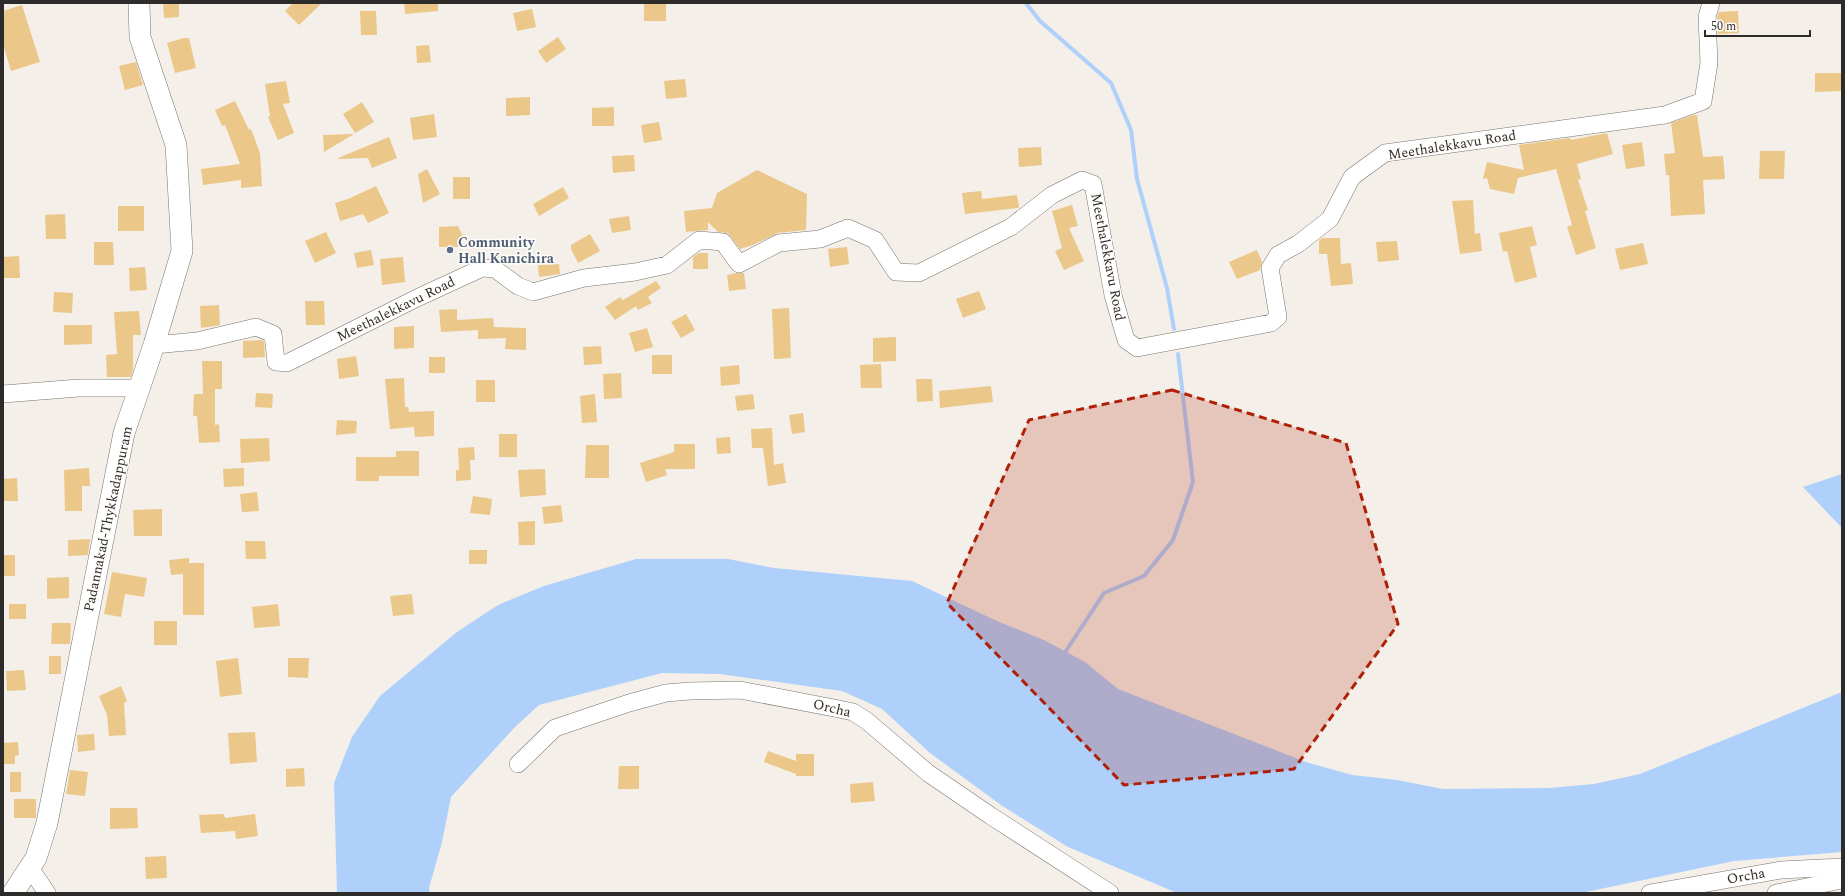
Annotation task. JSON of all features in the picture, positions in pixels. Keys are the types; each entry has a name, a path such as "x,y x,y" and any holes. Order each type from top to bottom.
{"main road":[{"name":"Padannakad-Thykkadappuram","path":"13,893 36,858 47,823 124,433 154,345 182,251 176,145 140,37 139,3"}],"street":[{"name":"Meethalekkavu Road","path":"154,345 197,341 256,327 273,334 276,362 287,364 417,298 482,268 496,269 518,286 533,292 584,278 635,272 667,265 699,240 722,242 739,264 779,243 820,239 848,228 875,240 896,272 919,273 1011,227 1052,195 1082,180 1093,184 1113,295 1126,340 1137,348 1271,323 1278,317 1270,268 1278,255 1298,244 1330,219 1352,177 1385,152 1665,115 1703,101 1709,63 1707,17 1711,3"},
{"path":"3,394 79,388 139,388"},
{"name":"Orcha","path":"518,764 555,728 629,703 666,693 740,690 834,708 852,712 867,721 928,773 990,816 1110,893"},
{"name":"Orcha","path":"1650,893 1781,870 1842,867"},
{"path":"30,868 47,893"},
{"path":"1776,893 1842,880"}],"highlighted area":[{"path":"1172,390 1346,443 1398,624 1294,769 1124,785 947,603 1029,420"}],"water":[{"path":"1842,474 1842,528 1803,487"},
{"path":"636,559 728,559 774,568 912,581 999,622 1044,640 1085,662 1118,689 1306,762 1352,775 1397,780 1443,789 1549,788 1594,784 1640,774 1842,692 1842,852 1734,861 1581,893 1177,893 1068,847 1001,805 930,753 882,709 842,691 720,674 662,673 539,705 514,728 451,797 442,842 429,888 430,893 337,893 334,783 352,737 380,696 457,632 498,605 544,586"}],"building":[{"path":"163,3 179,3 179,17 164,18"},
{"path":"293,3 322,3 299,25 285,11"},
{"path":"404,3 438,3 438,11 405,14"},
{"path":"644,3 666,3 666,21 644,21"},
{"path":"22,5 40,62 11,71 3,44 3,11"},
{"path":"532,9 536,27 517,31 513,13"},
{"path":"360,11 376,11 377,35 361,35"},
{"path":"1738,11 1739,33 1718,34 1717,18 1719,12"},
{"path":"558,37 566,49 546,63 538,51"},
{"path":"189,38 196,68 175,73 167,43"},
{"path":"429,45 431,62 417,63 416,46"},
{"path":"136,62 143,85 125,90 119,66"},
{"path":"1815,73 1841,73 1842,91 1815,92"},
{"path":"685,79 687,97 666,99 664,81"},
{"path":"286,81 290,103 283,104 294,133 278,140 268,117 270,116 265,84"},
{"path":"530,97 530,115 506,116 506,98"},
{"path":"235,101 249,130 251,129 260,153 262,186 241,188 241,180 203,185 201,169 240,164 225,125 222,126 215,110"},
{"path":"362,102 374,122 355,133 343,114"},
{"path":"614,107 614,126 592,126 592,108"},
{"path":"434,114 437,137 413,140 410,118"},
{"path":"1697,115 1703,157 1723,156 1725,179 1703,180 1705,214 1671,216 1669,175 1666,175 1664,154 1675,153 1671,123"},
{"path":"659,122 662,140 644,143 641,125"},
{"path":"1607,133 1613,154 1577,164 1581,179 1578,180 1588,210 1585,211 1596,248 1576,255 1567,227 1572,225 1556,169 1518,178 1514,194 1490,189 1487,178 1483,179 1487,162 1524,170 1519,145 1570,138 1571,140"},
{"path":"354,134 324,152 323,135"},
{"path":"389,137 397,158 372,168 368,158 338,159 338,158"},
{"path":"1642,142 1645,166 1626,169 1622,145"},
{"path":"1041,147 1042,165 1019,167 1018,148"},
{"path":"1760,151 1785,151 1784,179 1759,179"},
{"path":"634,155 635,171 613,173 612,156"},
{"path":"427,169 440,194 423,203 418,174"},
{"path":"757,170 807,194 806,230 778,233 753,245 740,249 728,233 718,232 708,222 708,230 686,232 684,211 712,208 717,193"},
{"path":"453,177 470,177 470,199 453,199"},
{"path":"376,186 389,213 368,223 363,214 340,221 335,203 348,199"},
{"path":"563,187 569,198 539,216 533,204"},
{"path":"981,191 982,199 1017,195 1019,208 965,214 962,193"},
{"path":"1473,200 1475,234 1480,233 1482,251 1460,254 1452,201"},
{"path":"1072,205 1078,226 1069,228 1084,261 1064,270 1055,251 1062,248 1052,211"},
{"path":"118,206 144,206 144,231 118,231"},
{"path":"65,214 66,239 46,239 45,215"},
{"path":"629,216 631,230 612,233 609,219"},
{"path":"458,226 462,234 462,247 439,247 439,227"},
{"path":"1532,226 1537,245 1530,247 1537,277 1515,283 1507,251 1503,252 1499,233"},
{"path":"326,232 336,253 315,263 305,241"},
{"path":"590,234 600,251 578,263 571,249 571,245"},
{"path":"1322,238 1340,238 1341,264 1351,263 1353,284 1331,286 1327,254 1319,254 1319,241"},
{"path":"1397,241 1399,260 1378,262 1376,242"},
{"path":"94,242 113,242 114,265 94,265"},
{"path":"1643,243 1648,264 1620,270 1615,249"},
{"path":"847,247 849,264 830,267 828,249"},
{"path":"371,250 374,265 357,268 354,253"},
{"path":"1257,250 1262,262 1260,270 1237,279 1229,262"},
{"path":"699,253 708,253 708,269 693,269 693,257"},
{"path":"19,256 20,278 3,278 3,257"},
{"path":"403,257 405,282 382,285 380,259"},
{"path":"559,264 560,274 539,277 538,265"},
{"path":"145,267 147,290 130,291 129,268"},
{"path":"744,273 746,289 729,291 727,275"},
{"path":"656,281 661,288 648,297 652,303 638,310 636,306 615,320 605,307 620,297 623,300"},
{"path":"979,291 986,309 963,318 956,299"},
{"path":"54,292 73,293 72,313 53,312"},
{"path":"305,301 324,301 325,325 306,325"},
{"path":"219,305 220,325 201,328 200,306"},
{"path":"789,308 791,358 774,359 772,309"},
{"path":"457,309 457,320 493,318 494,327 526,328 526,350 505,349 506,338 478,339 478,330 441,332 439,310"},
{"path":"139,311 141,335 133,335 133,369 131,377 107,377 106,355 117,354 114,312"},
{"path":"686,314 695,330 681,338 671,322"},
{"path":"64,325 92,325 92,344 64,345"},
{"path":"414,326 414,348 394,349 394,327"},
{"path":"647,328 653,347 635,352 629,333"},
{"path":"896,337 896,361 873,362 873,338"},
{"path":"243,341 264,341 265,357 243,358"},
{"path":"601,346 602,364 584,365 583,347"},
{"path":"652,355 672,355 672,374 652,374"},
{"path":"356,356 359,376 339,379 337,359"},
{"path":"429,357 445,357 445,373 429,373"},
{"path":"202,361 222,361 222,389 215,389 215,425 219,424 220,442 199,443 197,416 193,416 194,394 203,394"},
{"path":"881,364 882,388 861,388 860,365"},
{"path":"739,365 740,384 721,386 720,367"},
{"path":"621,373 622,398 604,399 603,374"},
{"path":"404,378 405,407 408,407 409,412 434,411 434,436 415,437 414,427 390,429 385,379"},
{"path":"916,379 932,379 933,401 917,402"},
{"path":"476,380 495,380 495,402 476,402"},
{"path":"991,386 993,402 940,408 939,391"},
{"path":"256,393 273,394 272,408 255,407"},
{"path":"595,394 597,422 582,423 580,396"},
{"path":"753,394 755,409 737,411 735,396"},
{"path":"803,413 805,432 792,434 789,415"},
{"path":"337,420 357,421 356,433 336,435"},
{"path":"772,428 774,465 783,463 786,483 768,486 763,448 752,448 751,429"},
{"path":"499,434 517,434 517,457 499,457"},
{"path":"730,437 731,453 717,454 716,438"},
{"path":"269,438 270,461 241,463 240,439"},
{"path":"674,444 695,444 695,469 665,469 667,475 646,482 640,463 674,452"},
{"path":"586,445 609,445 609,478 585,478"},
{"path":"474,447 475,460 470,460 471,480 456,481 456,470 459,470 458,448"},
{"path":"396,451 419,451 419,476 379,476 379,481 356,481 356,457 396,457"},
{"path":"89,468 90,486 82,486 82,511 65,511 64,470"},
{"path":"244,468 244,486 224,487 223,469"},
{"path":"545,469 546,495 520,497 518,470"},
{"path":"17,478 18,501 3,501 3,479"},
{"path":"257,492 259,511 242,512 240,494"},
{"path":"473,496 492,499 490,515 470,513"},
{"path":"561,505 563,522 544,524 542,507"},
{"path":"162,509 162,536 134,536 133,510"},
{"path":"535,521 535,545 519,545 518,522"},
{"path":"90,539 88,555 68,556 68,540"},
{"path":"245,541 265,541 266,559 246,559"},
{"path":"469,550 487,550 487,564 469,564"},
{"path":"3,555 15,555 15,576 3,576"},
{"path":"189,558 189,563 204,563 204,615 183,615 183,574 171,575 169,560"},
{"path":"112,572 147,578 144,597 125,594 121,617 104,614"},
{"path":"69,577 69,598 47,599 47,578"},
{"path":"412,594 414,614 393,616 390,596"},
{"path":"9,604 26,604 26,619 9,619"},
{"path":"278,604 280,626 254,628 252,607"},
{"path":"154,621 177,621 177,645 154,645"},
{"path":"52,623 71,623 70,644 51,644"},
{"path":"49,656 61,656 61,674 49,674"},
{"path":"238,658 242,694 220,697 216,661"},
{"path":"288,658 309,658 308,678 288,677"},
{"path":"24,670 26,690 7,691 6,671"},
{"path":"121,686 127,701 124,703 126,735 109,736 107,715 99,696"},
{"path":"255,732 257,762 230,764 228,733"},
{"path":"94,734 95,750 78,752 77,735"},
{"path":"18,742 19,755 15,756 15,764 3,764 3,743"},
{"path":"768,751 796,761 796,754 814,754 814,776 796,776 796,774 764,762"},
{"path":"619,766 639,766 639,789 618,789"},
{"path":"304,768 305,786 286,787 286,769"},
{"path":"70,770 88,772 85,796 66,794"},
{"path":"10,772 21,772 21,792 10,792"},
{"path":"873,782 875,801 851,803 850,784"},
{"path":"14,799 36,799 36,818 14,818"},
{"path":"110,808 137,808 138,828 110,829"},
{"path":"224,814 225,818 255,814 258,836 236,839 235,831 201,833 199,815"},
{"path":"166,856 167,878 146,879 145,857"}],"waterway":[{"path":"1026,3 1040,21 1111,83 1131,130 1137,179 1167,288 1174,329"},
{"path":"1066,651 1104,593 1144,576 1173,540 1193,482 1178,354"}],"place":[{"name":"Community Hall Kanichira","path":"450,250"}]}
